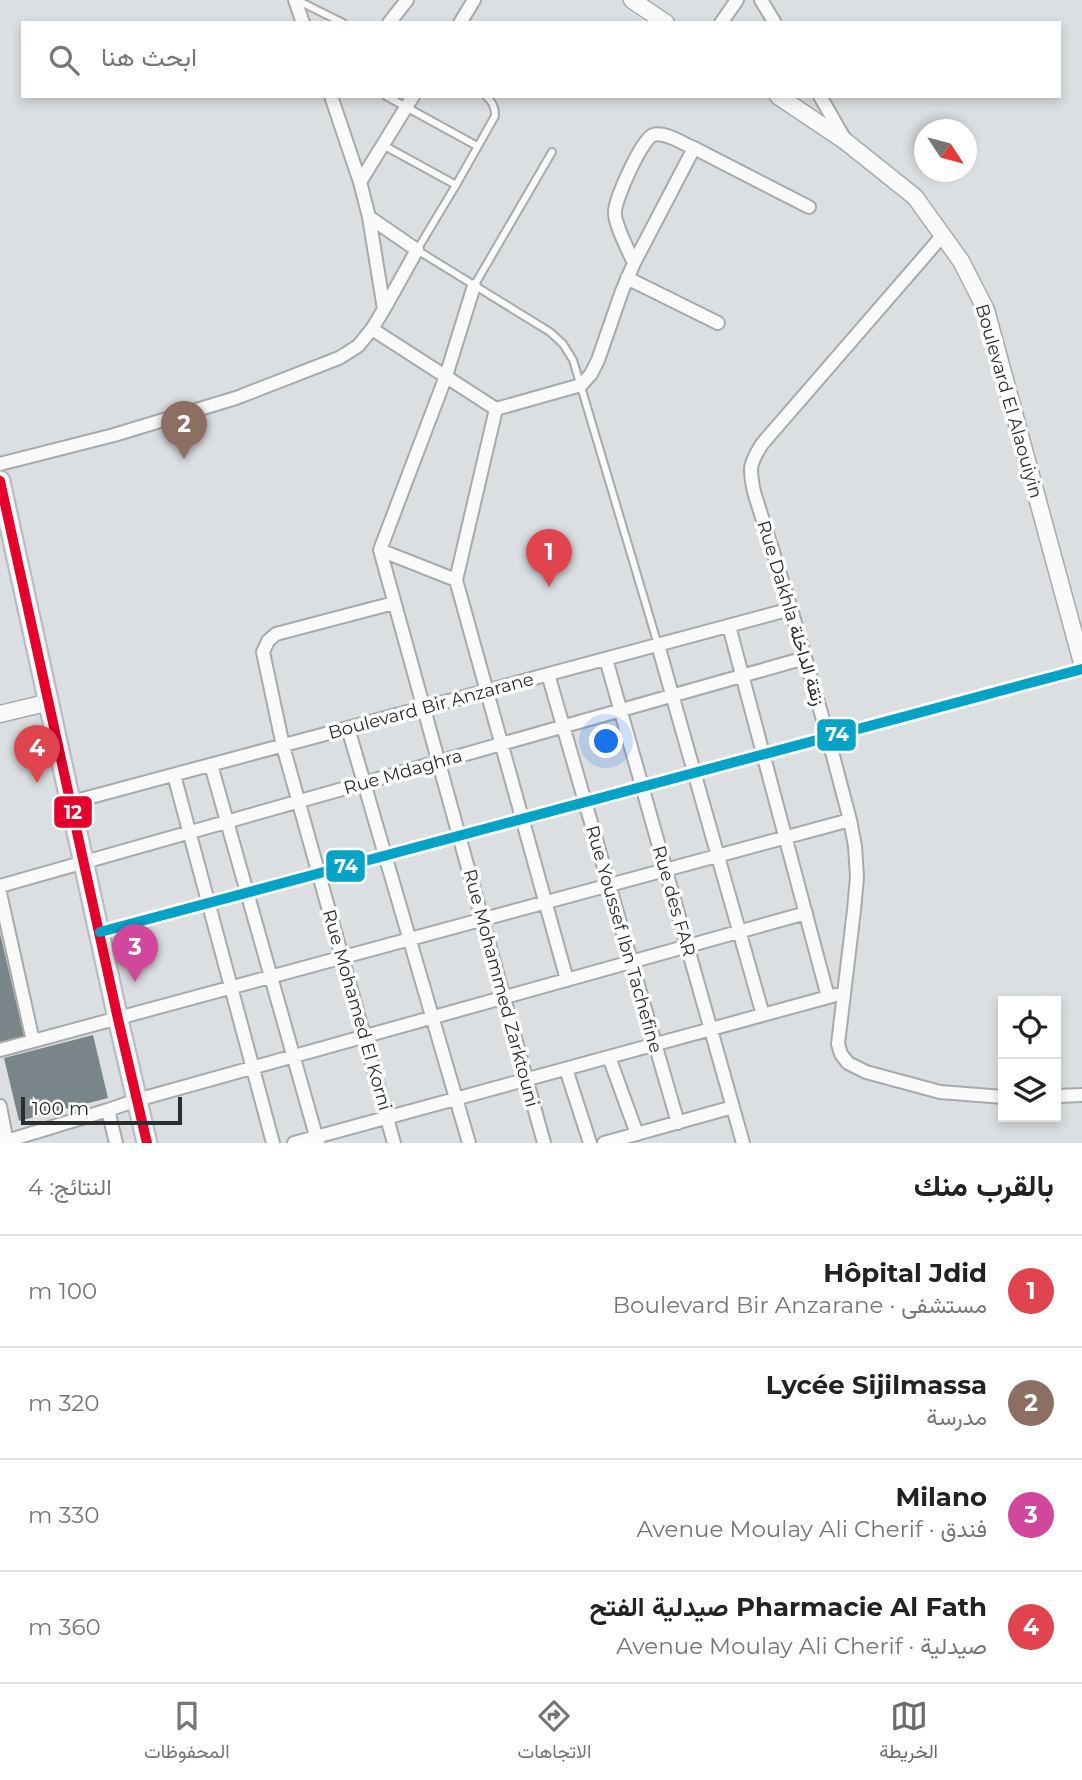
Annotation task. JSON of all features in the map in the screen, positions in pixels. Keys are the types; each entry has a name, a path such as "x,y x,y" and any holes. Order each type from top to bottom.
{"main road":[{"path":"0,481 6,531 50,702 118,1019 148,1143"}],"street":[{"path":"296,0 302,21"},
{"path":"391,21 407,0"},
{"path":"461,21 474,0"},
{"path":"632,0 663,21"},
{"path":"722,21 737,0"},
{"path":"761,0 774,21"},
{"name":"Boulevard El Alaouiyin","path":"781,98 845,141 915,197 961,261 986,310 1082,663"},
{"path":"821,98 845,141"},
{"path":"336,100 369,217 384,309"},
{"path":"359,182 410,102"},
{"path":"634,263 614,214 617,200 645,142 656,134 694,148 808,207"},
{"path":"373,329 496,409 581,385 592,374 627,278 694,148"},
{"path":"0,464 114,435 236,398 339,358 358,346 373,329 417,250 369,217"},
{"name":"Rue Dakhla زنقة الداخلة","path":"943,235 774,430 752,460 750,473 828,737 855,846 855,910 838,1044 841,1054 848,1063 866,1072 940,1091 998,1097"},
{"path":"627,278 719,323"},
{"path":"456,580 380,550 446,376 474,286"},
{"path":"496,409 456,580 567,979"},
{"name":"Rue Mohammed Zarktouni","path":"380,550 544,1143"},
{"name":"Rue Mohamed El Korni","path":"394,603 276,635 268,641 262,652 283,746 394,1143"},
{"name":"Boulevard Bir Anzarane","path":"72,802 791,609"},
{"path":"729,626 828,997"},
{"path":"659,645 763,1015"},
{"name":"Rue Mdaghra","path":"0,886 805,658"},
{"name":"Rue des FAR","path":"606,659 743,1143"},
{"path":"100,932 1082,669"},
{"name":"Rue Youssef Ibn Tachefine","path":"548,674 678,1122"},
{"path":"0,714 50,702"},
{"path":"348,728 468,1143"},
{"path":"211,765 317,1140"},
{"path":"174,775 273,1143"},
{"path":"0,1050 850,820"},
{"path":"0,893 33,1041"},
{"path":"0,1106 5,1142 137,1100 806,913"},
{"path":"294,1143 317,1140 387,1118 844,993"},
{"path":"609,1057 637,1134"},
{"path":"566,1069 590,1143"},
{"path":"1061,1097 1080,1099"},
{"path":"604,1143 733,1107"},
{"path":"108,1110 116,1143"}],"lane":[{"path":"296,0 339,21"},
{"path":"488,98 495,108 495,116 417,250 550,332 563,344 573,360 659,645"},
{"path":"410,102 477,146"},
{"path":"383,145 456,185"},
{"path":"474,286 552,152"}],"building":[{"path":"0,933 24,1036 0,1042"},
{"path":"93,1035 108,1098 19,1121 4,1058"}],"transit line":[{"name":"12","path":"0,481 147,1143"},
{"name":"74","path":"100,932 1082,669"}],"place":[{"name":"Lycée Sijilmassa","path":"184,459"},
{"name":"Hôpital Jdid","path":"549,587"},
{"name":"Pharmacie Al Fath صيدلية الفتح","path":"37,783"},
{"name":"Milano","path":"135,982"}]}
